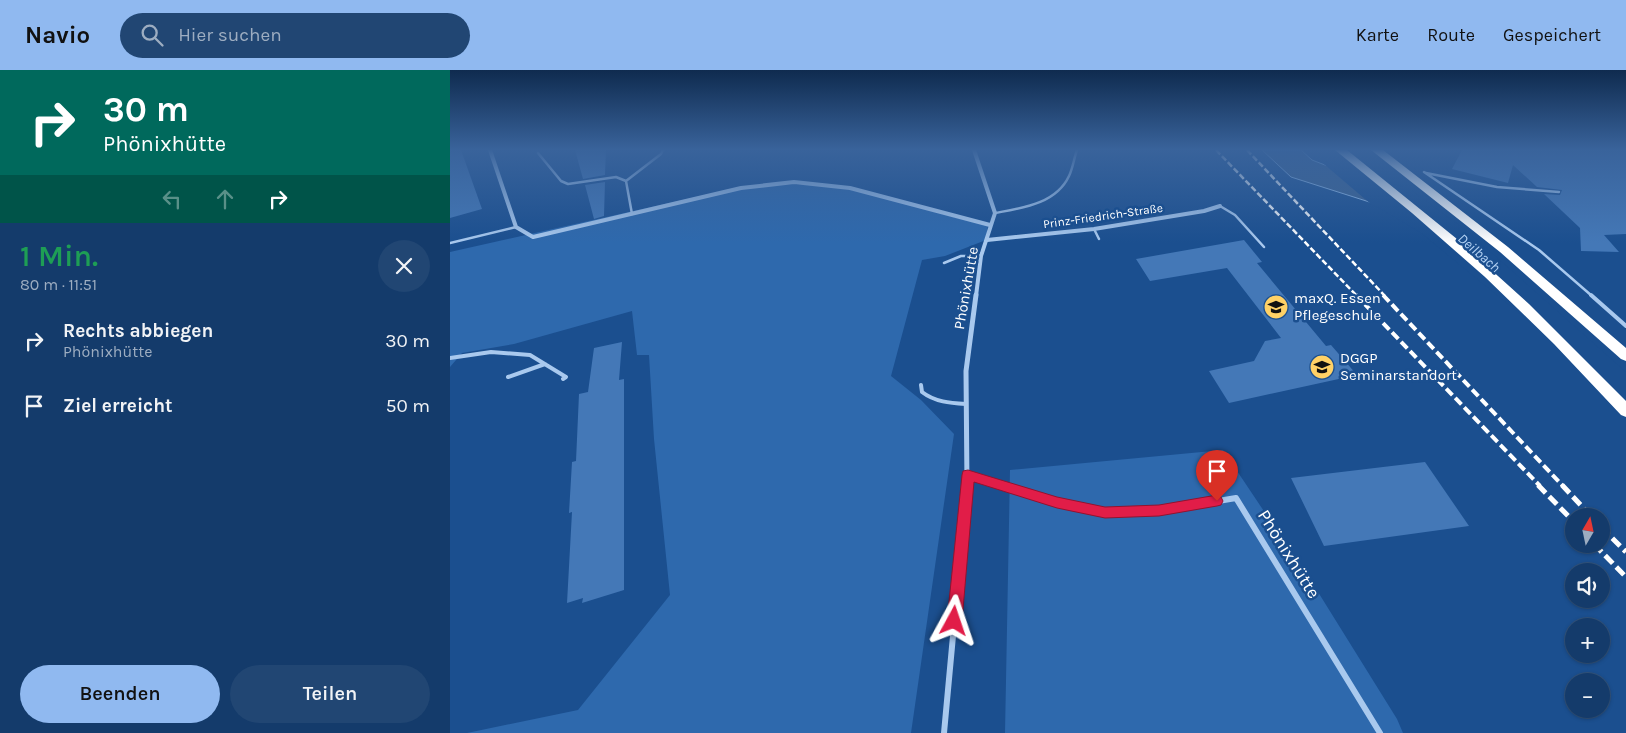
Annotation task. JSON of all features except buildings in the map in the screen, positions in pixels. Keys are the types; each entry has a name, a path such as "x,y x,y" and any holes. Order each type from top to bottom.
{"highway":[{"path":"1380,181 1448,237 1517,300 1578,359 1626,411"},
{"path":"1417,181 1484,232 1560,296 1626,356"}],"street":[{"path":"501,181 516,226 533,237 740,188 773,183 802,182 867,192 990,225 995,213 985,181"},
{"name":"Prinz-Friedrich-Straße","path":"987,240 1094,229 1204,211 1220,206"},
{"name":"Phönixhütte","path":"944,733 968,475 966,371 981,256 990,225"},
{"name":"Phönixhütte","path":"968,475 1057,502 1105,512 1159,511 1236,498 1380,733"}],"lane":[{"path":"561,181 568,184 589,181"},
{"path":"626,181 632,214"},
{"path":"995,213 1019,209 1052,198 1066,181"},
{"path":"1437,181 1539,250 1626,326"},
{"path":"1468,181 1497,187 1559,192"},
{"path":"1220,206 1235,215 1264,248"},
{"path":"450,243 516,226"},
{"path":"1094,229 1099,239"},
{"path":"944,263 950,258 960,256 981,256"},
{"path":"450,358 491,352 530,355 565,378"},
{"path":"508,377 545,364"},
{"path":"921,385 922,392 930,399 941,403 966,404"}],"shaded area":[{"path":"1303,181 1353,181 1423,231 1382,206"},
{"path":"773,184 815,185 847,189 988,225 986,240 945,256 922,260 891,376 921,400 954,434 911,733 467,733 578,710 670,595 654,439 649,355 637,355 632,311 514,344 462,353 450,367 450,252 736,188"},
{"path":"1223,450 1318,592 1397,719 1403,733 1005,733 1010,470"}],"pier":[{"path":"1344,181 1385,181 1410,189 1467,231 1626,372 1626,403 1421,233 1372,205"}],"railway":[{"path":"1246,181 1357,296"},
{"path":"1276,181 1385,296"},
{"path":"1356,295 1540,486"},
{"path":"1383,295 1563,486"},
{"path":"1538,485 1565,513"},
{"path":"1562,485 1584,508"},
{"path":"1610,536 1626,552"},
{"path":"1603,553 1626,577"}],"place":[{"name":"maxQ. Essen Pflegeschule","path":"1276,307"},
{"name":"DGGP Seminarstandort","path":"1322,367"}],"route":[{"path":"954,621 968,475 1057,502 1105,512 1159,511 1217,501"}],"water label":[{"name":"Deilbach","path":"1479,253"}]}
